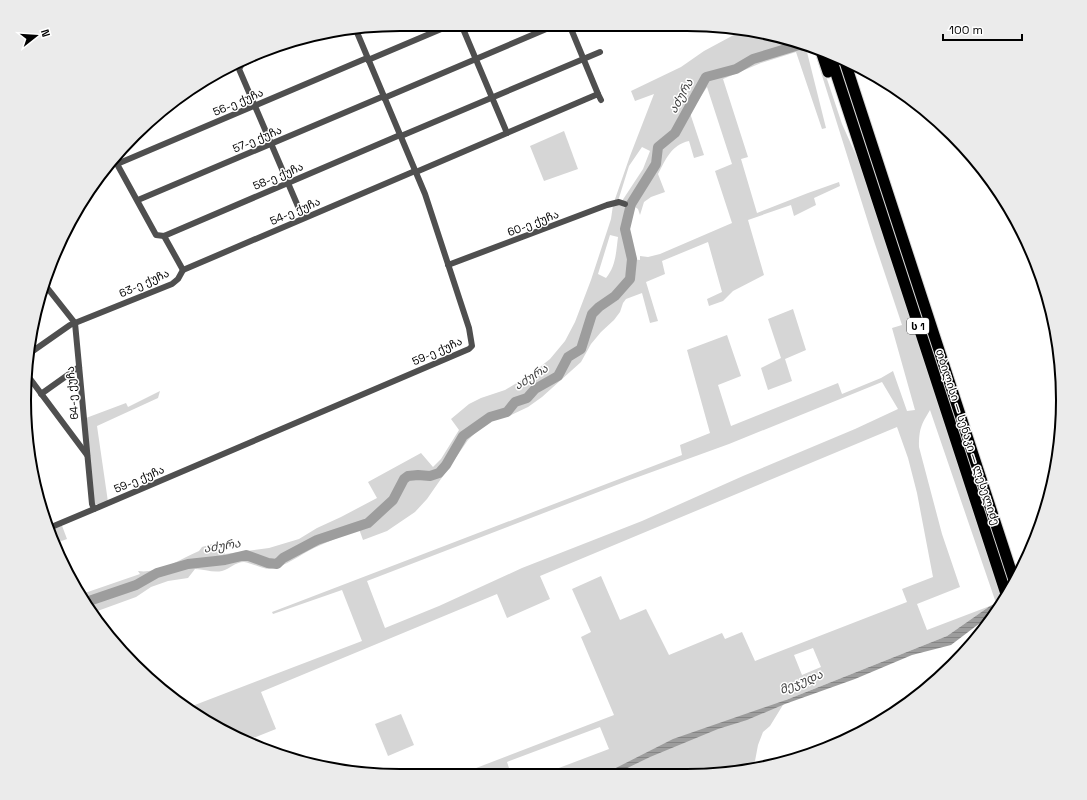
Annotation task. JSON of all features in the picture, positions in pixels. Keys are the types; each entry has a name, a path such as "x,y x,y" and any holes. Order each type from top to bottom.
{"highway":[{"path":"823,57 839,105 852,121"},
{"name":"თბილისი — სენაკი — ლესელიძე","path":"832,61 1004,589"},
{"name":"თბილისი — სენაკი — ლესელიძე","path":"847,68 1012,574"}],"street":[{"name":"56-ე ქუჩა","path":"119,161 436,31"},
{"path":"464,31 507,133"},
{"name":"57-ე ქუჩა","path":"138,200 542,31"},
{"name":"54-ე ქუჩა","path":"183,270 507,133 599,97 572,31"},
{"name":"59-ე ქუჩა","path":"96,508 469,349 472,346 469,328 425,194 357,34"},
{"name":"58-ე ქუჩა","path":"164,236 288,182 600,52"},
{"path":"240,68 254,106 303,218"},
{"name":"63-ე ქუჩა","path":"34,350 75,323 172,284 178,279 183,270 164,236 156,235 138,200 116,165"},
{"name":"60-ე ქუჩა","path":"448,265 607,205 619,202 625,204"},
{"path":"48,289 75,323"},
{"name":"64-ე ქუჩა","path":"75,323 92,504 96,508"},
{"path":"41,394 79,366"},
{"path":"32,381 87,455"},
{"path":"54,526 96,508"}],"shaded area":[{"path":"735,34 759,38 790,46 752,57 736,68 714,72 705,76 673,132 656,146 654,164 630,204 622,201 643,169 650,151 642,147 629,166 618,201 614,202 654,94 635,101 631,91 681,67 704,51"},
{"path":"794,47 807,51 826,128 822,129 796,52 761,63 723,79 748,157 741,159 757,213 839,182 840,186 814,198 816,205 794,216 791,205 748,220 764,275 733,291 723,301 709,306 707,299 722,292 708,242 662,261 665,274 646,282 658,321 650,323 642,293 626,299 620,312 591,344 581,362 542,397 528,407 509,416 495,419 482,426 468,440 427,499 415,512 387,531 363,540 359,529 331,540 276,568 270,569 244,562 219,571 195,569 188,578 168,581 151,587 136,597 97,611 85,593 140,574 138,571 162,568 199,551 202,547 219,542 225,554 269,548 299,539 317,528 377,498 368,482 421,453 433,467 441,459 459,430 451,419 469,404 481,398 505,390 530,375 550,359 565,341 575,322 591,280 611,219 613,205 618,204 630,207 625,230 632,259 640,260 640,256 648,257 660,254 732,223 715,171 732,164 707,87 690,113 704,155 694,158 689,141 673,149 658,174 665,192 651,197 644,202 640,215 638,209 632,205 657,164 659,148 677,133 707,79 737,70 753,60","holes":["610,235 618,237 614,264 606,278 598,274"]},
{"path":"815,54 819,56 842,124 864,173 1001,594 996,602 930,410 921,427 919,447 942,534 960,587 917,604 927,630 990,606 947,636 786,700 770,726 763,732 754,763 735,766 687,769 556,769 609,749 600,727 507,762 509,769 474,769 614,715 581,637 591,632 572,589 601,576 620,620 646,609 669,655 722,633 725,639 742,632 755,661 907,602 902,589 933,577 917,493 908,458 897,427 540,576 550,599 507,618 497,594 261,692 276,729 253,738 215,720 193,706 362,641 342,590 273,614 272,612 682,455 680,445 710,433 687,350 727,335 741,376 718,385 731,426 838,383 842,394 881,378 893,371 907,411 915,410 892,328 902,325","holes":["882,382 898,409 642,521 522,568 439,606 385,628 367,581 627,481 729,444","813,648 821,667 802,675 794,655"]},
{"path":"564,131 578,169 544,181 530,146"},
{"path":"793,309 806,350 785,359 792,381 768,390 761,368 781,358 768,319"},
{"path":"160,391 158,398 97,426 108,502 94,504 86,418 126,403 128,407"},
{"path":"61,523 67,539 59,542 54,527"},
{"path":"995,604 982,623 951,645 912,655 855,679 785,704 747,720 718,729 650,757 625,769 614,769 673,739 786,700 947,636"},
{"path":"401,714 414,745 388,756 375,724"}],"waterway":[{"name":"აძურა","path":"90,601 136,585 157,573 188,564 225,560 246,555 268,563 277,564 283,558 317,540 368,523 393,500 404,479 408,476 430,476 439,473 446,465 463,436 490,417 507,412 515,402 527,398 535,389 558,376 568,357 581,349 592,314 615,296 630,279 632,259 625,229 631,204 656,164 658,147 675,133 706,77 736,69 753,59 793,47"}],"water label":[{"name":"მეჯუდა","path":"801,682"}]}
